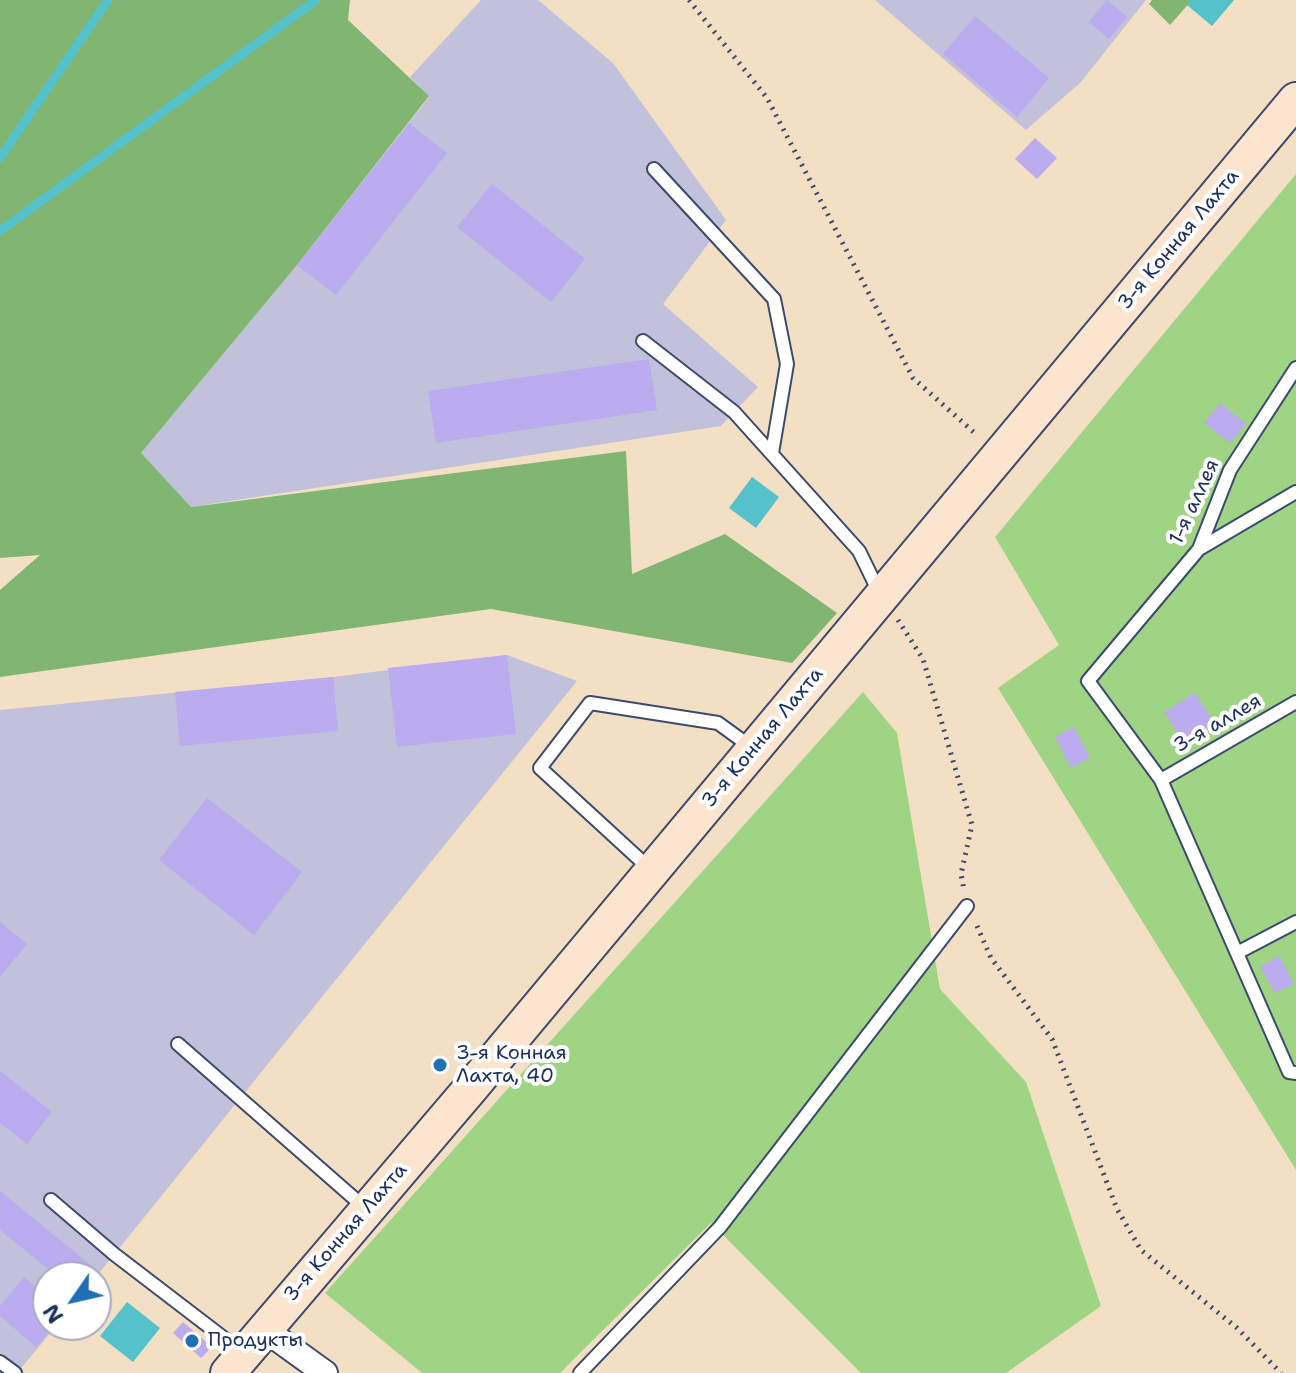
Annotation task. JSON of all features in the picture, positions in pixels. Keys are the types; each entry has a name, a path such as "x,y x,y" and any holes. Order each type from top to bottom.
{"main road":[{"name":"3-я Конная Лахта","path":"246,1352 1296,100"}],"street":[{"path":"246,1352 325,1373"}],"lane":[{"path":"654,169 774,299 787,364 772,453"},
{"path":"643,341 734,412 859,551 881,597"},
{"name":"1-я аллея","path":"1161,780 1088,681 1199,549 1230,470 1296,368"},
{"path":"1199,549 1296,492"},
{"name":"3-я аллея","path":"1161,780 1296,702"},
{"path":"652,871 540,768 590,703 718,723 754,749"},
{"path":"1161,780 1289,1072 1296,1073"},
{"path":"580,1373 720,1227 967,906"},
{"path":"1237,953 1296,922"},
{"path":"178,1044 367,1209"},
{"path":"51,1200 114,1254 246,1352"},
{"path":"0,1362 15,1373"}],"path":[{"path":"689,0 767,98 913,378 999,455"},
{"path":"881,597 923,659 972,825 961,874 967,906 991,958 1052,1039 1117,1209 1141,1250 1237,1328 1281,1373"}],"shaded area":[{"path":"481,0 538,0 613,63 726,220 663,304 758,387 721,426 191,507 140,454 297,265 429,97 410,77"},
{"path":"875,0 1146,0 1081,82 1026,130"},
{"path":"507,655 577,681 109,1261 32,1261 32,1341 44,1341 17,1373 0,1373 0,710 333,677"}],"green space":[{"path":"0,0 350,0 348,20 429,96 297,265 141,453 191,507 626,451 632,574 725,534 837,613 792,663 491,609 0,677 0,590 40,555 0,558"},
{"path":"1152,0 1192,0 1170,25 1149,4"},
{"path":"1296,174 1296,1170 998,688 1059,645 995,537"},
{"path":"863,692 897,733 940,989 1026,1082 1101,1306 1006,1373 861,1373 711,1223 560,1373 422,1373 325,1293"}],"water":[{"path":"1191,0 1234,0 1212,26 1187,5"},
{"path":"752,477 779,497 756,528 729,508"},
{"path":"127,1302 160,1328 133,1362 106,1341 112,1341 112,1321"}],"building":[{"path":"1107,0 1127,17 1109,39 1089,22"},
{"path":"975,16 1049,78 1017,117 943,54"},
{"path":"409,123 447,153 336,295 297,265"},
{"path":"1035,138 1057,158 1037,179 1015,159"},
{"path":"492,184 585,259 551,302 457,227"},
{"path":"649,359 657,410 436,443 428,391"},
{"path":"1220,403 1246,424 1230,443 1204,423"},
{"path":"507,655 516,734 397,747 388,668"},
{"path":"333,677 338,731 180,746 175,692"},
{"path":"1195,693 1215,724 1185,744 1164,712"},
{"path":"1074,727 1090,758 1071,768 1055,737"},
{"path":"207,798 302,872 254,935 159,860"},
{"path":"0,922 27,944 0,977"},
{"path":"1279,956 1294,984 1275,993 1260,967"},
{"path":"0,1071 52,1112 27,1144 0,1123"},
{"path":"0,1191 86,1261 38,1261 0,1230"},
{"path":"24,1277 32,1284 32,1341 41,1341 36,1347 0,1316 0,1306"},
{"path":"183,1322 212,1347 201,1358 173,1333"}],"waterway":[{"path":"0,158 108,0"},
{"path":"0,231 316,0"}],"place":[{"name":"3-я Конная Лахта, 40","path":"440,1065"},
{"name":"Продукты","path":"192,1341"}]}
